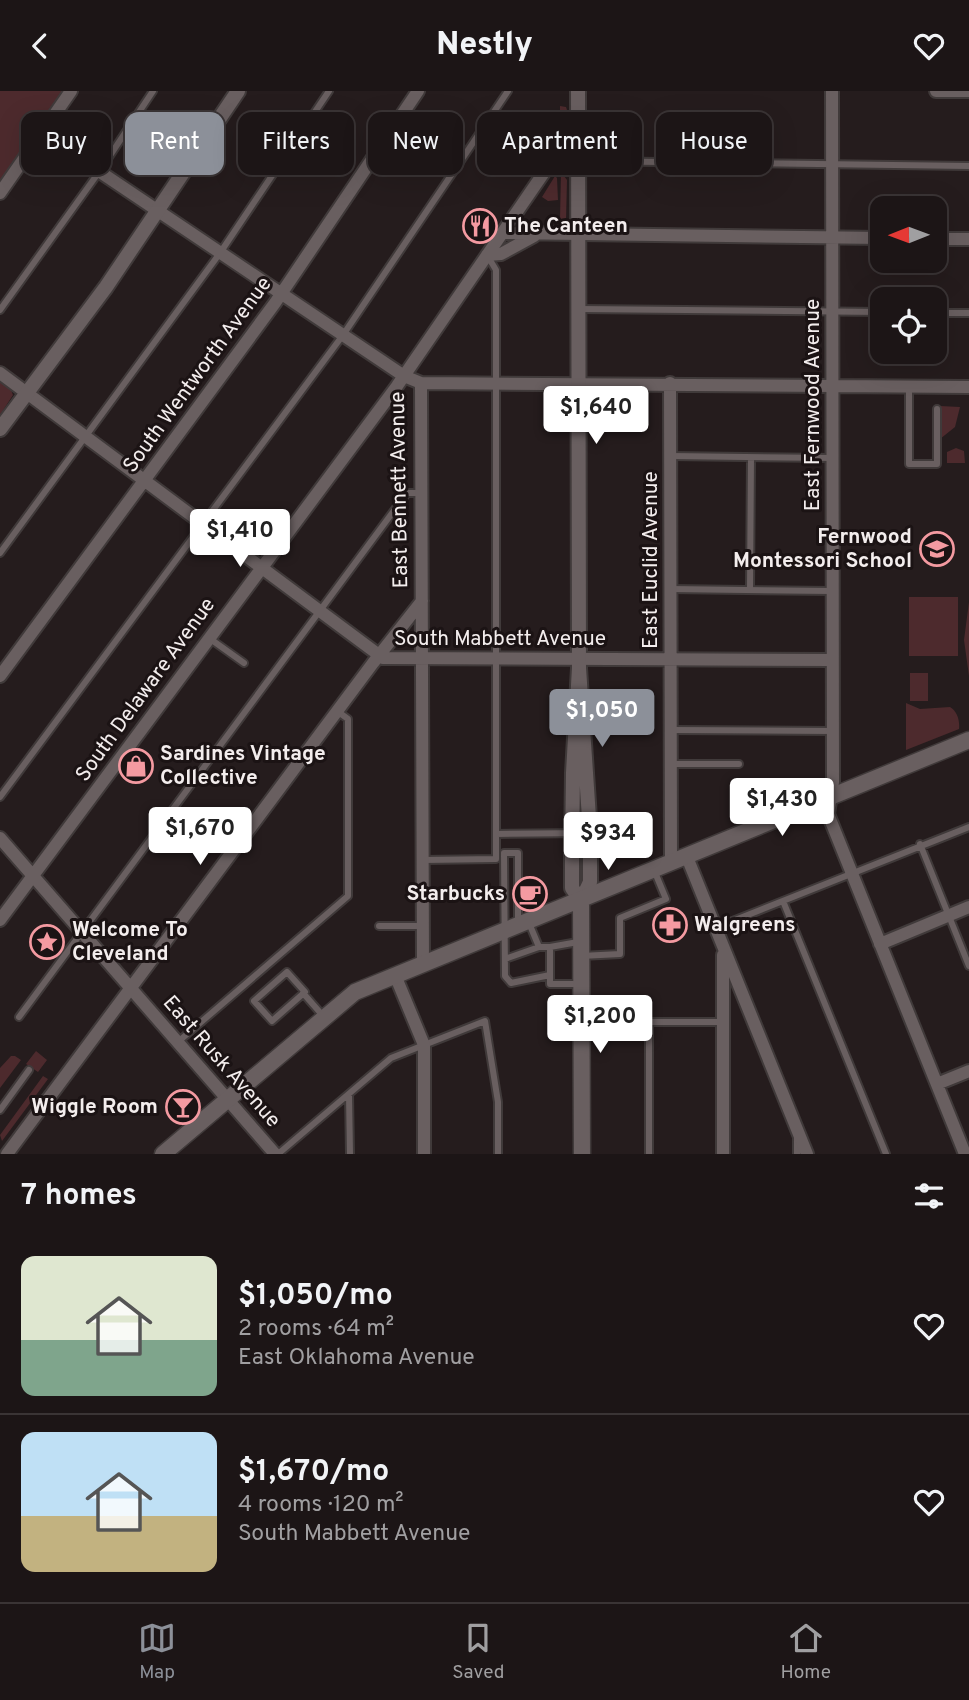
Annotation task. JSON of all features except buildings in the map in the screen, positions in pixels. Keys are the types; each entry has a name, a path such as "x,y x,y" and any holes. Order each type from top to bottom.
{"main road":[{"path":"163,1154 355,992 969,740"},
{"path":"581,901 582,1154"}],"street":[{"path":"57,112 71,91"},
{"path":"0,429 106,287 238,91"},
{"name":"South Wentworth Avenue","path":"0,676 281,294 418,91"},
{"path":"578,91 578,112"},
{"name":"East Fernwood Avenue","path":"832,91 832,731 828,814 965,1154"},
{"path":"936,91 969,91"},
{"path":"0,193 21,164"},
{"name":"East Bennett Avenue","path":"105,175 404,376 421,383 423,964"},
{"name":"South Delaware Avenue","path":"0,920 404,376 544,175"},
{"path":"578,175 579,663 572,888 581,901 590,882 590,833 579,663"},
{"path":"502,233 870,238"},
{"path":"487,255 501,254 538,235"},
{"path":"947,239 969,239"},
{"path":"0,373 379,654"},
{"path":"421,383 969,387"},
{"name":"East Euclid Avenue","path":"670,383 670,730 679,860"},
{"name":"South Mabbett Avenue","path":"7,1154 379,654 422,601"},
{"name":"South Mabbett Avenue","path":"379,654 383,657 496,658 579,663 670,659 832,660"},
{"name":"East Rusk Avenue","path":"0,838 276,1154"},
{"path":"679,860 715,928 807,1154"},
{"path":"880,944 969,907"},
{"path":"723,947 723,1154"},
{"path":"395,975 424,1045 424,1154"},
{"path":"937,1084 969,1071"}],"lane":[{"path":"111,153 153,91"},
{"path":"0,553 220,253 329,91"},
{"path":"0,797 343,335 508,91"},
{"path":"642,162 969,166"},
{"path":"0,310 96,175"},
{"path":"423,860 496,859 496,270 487,255"},
{"path":"579,309 870,312"},
{"path":"947,313 969,313"},
{"path":"909,386 909,464 937,464 937,409"},
{"path":"670,456 832,458"},
{"path":"750,589 751,458"},
{"path":"19,1017 407,493 422,493"},
{"path":"670,589 832,591"},
{"path":"209,638 244,663"},
{"path":"179,1041 348,896 348,719 337,711"},
{"path":"670,730 832,731"},
{"path":"671,764 739,764"},
{"path":"715,928 920,844 969,827"},
{"path":"496,834 590,833"},
{"path":"920,844 969,966"},
{"path":"539,947 517,927 504,853 518,853 517,927 505,959 505,976 511,982 550,975"},
{"path":"505,959 539,947 620,954 620,918 666,899 654,870"},
{"path":"783,901 886,1154"},
{"path":"379,926 423,926"},
{"path":"550,947 550,984 581,984"},
{"path":"303,993 272,1021 254,1001 287,972 324,1017"},
{"path":"276,1154 391,1058 485,1021 498,1103 498,1154"},
{"path":"649,1154 649,1022 723,1021"},
{"path":"0,1110 29,1070"},
{"path":"349,1094 349,1154"},
{"path":"797,1130 797,1154"}],"shaded area":[{"path":"0,91 63,91 48,112 21,112 21,152 0,182"},
{"path":"560,106 566,107 567,112 560,112"},
{"path":"561,175 563,175 567,180 566,221 560,219"},
{"path":"555,176 558,200 548,201 542,197"},
{"path":"0,382 11,390 13,395 0,415"},
{"path":"940,406 960,407 955,427 940,439"},
{"path":"956,448 964,451 965,463 947,463 947,452"},
{"path":"909,597 958,597 958,656 909,656"},
{"path":"969,602 969,676 964,640"},
{"path":"910,673 928,673 928,701 910,701"},
{"path":"906,703 920,709 950,707 958,716 959,729 906,750"},
{"path":"36,1051 47,1060 38,1072 26,1064"},
{"path":"11,1056 21,1060 0,1088 0,1068"},
{"path":"43,1076 48,1079 2,1141 0,1135"}],"place":[{"name":"The Canteen","path":"480,226"},
{"name":"Fernwood Montessori School","path":"937,549"},
{"name":"Sardines Vintage Collective","path":"136,766"},
{"name":"Starbucks","path":"530,894"},
{"name":"Walgreens","path":"670,925"},
{"name":"Welcome To Cleveland","path":"47,942"},
{"name":"Wiggle Room","path":"183,1107"}]}
